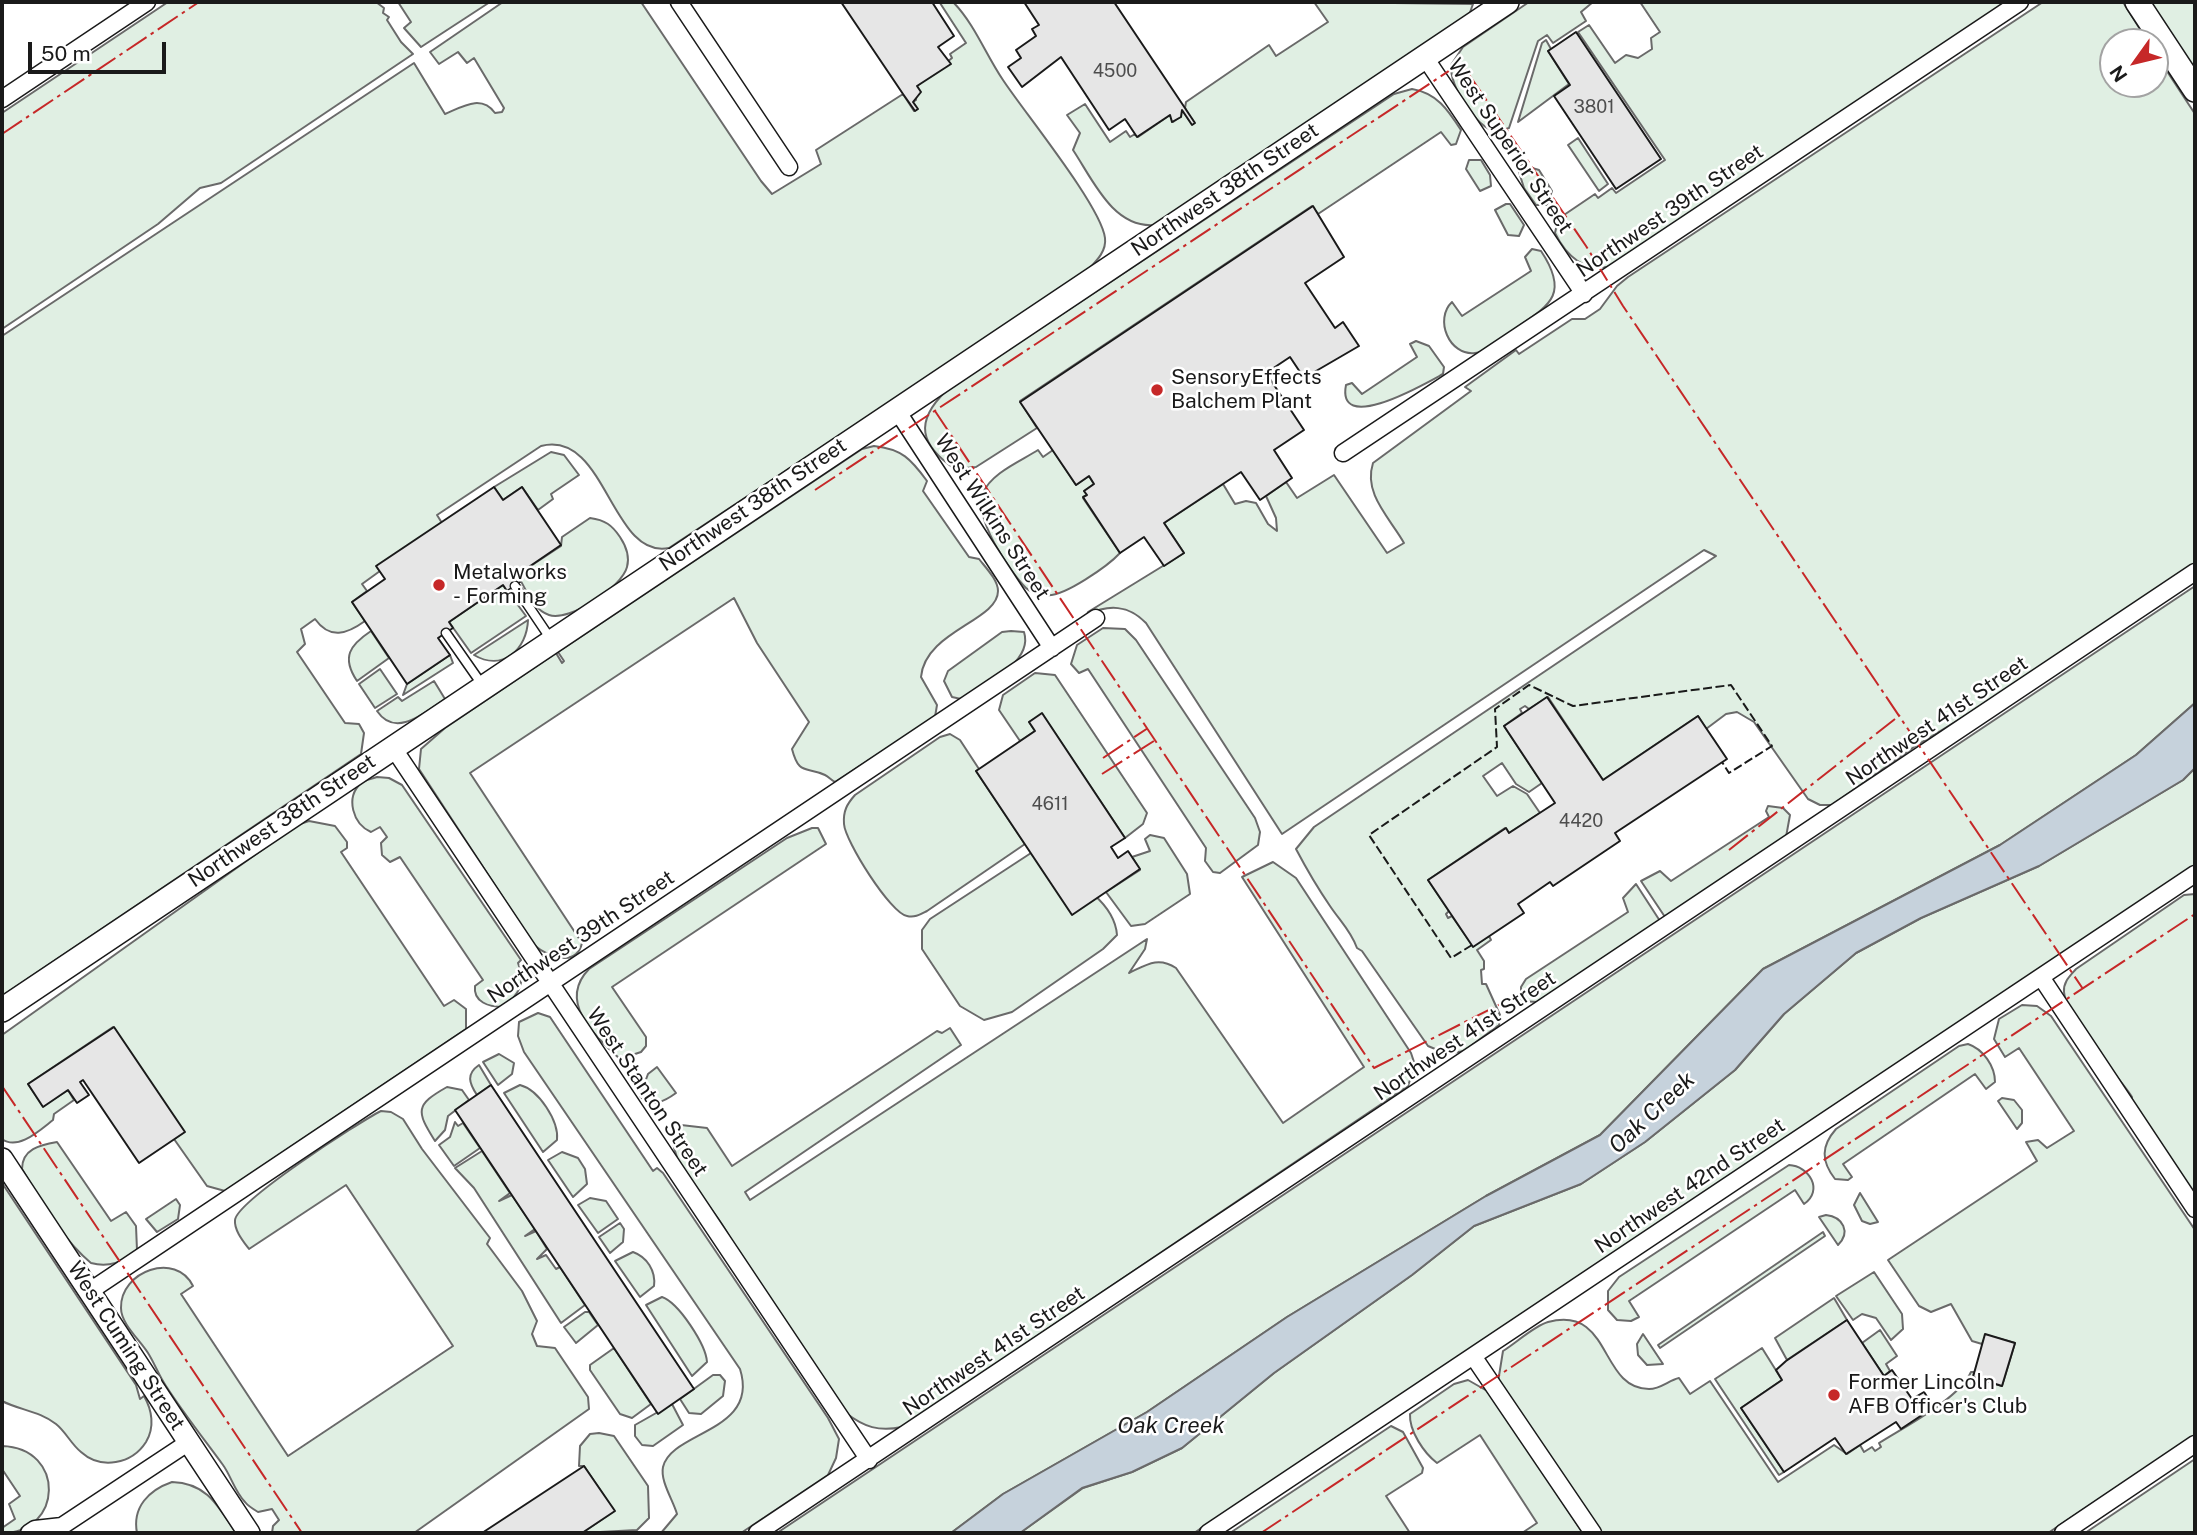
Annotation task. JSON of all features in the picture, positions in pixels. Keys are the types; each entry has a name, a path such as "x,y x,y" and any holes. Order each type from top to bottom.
{"main road":[{"name":"Northwest 38th Street","path":"2,1010 483,685 1507,2"},
{"path":"2137,2 2195,90"}],"street":[{"path":"2,99 147,2"},
{"path":"679,2 789,167"},
{"name":"Northwest 39th Street","path":"1343,453 2020,2"},
{"name":"West Superior Street","path":"1424,56 1584,294"},
{"name":"West Wilkins Street","path":"896,409 1052,648"},
{"name":"Northwest 41st Street","path":"757,1533 2195,572"},
{"name":"Northwest 39th Street","path":"90,1291 1096,618"},
{"name":"West Stanton Street","path":"392,746 869,1460"},
{"name":"Northwest 42nd Street","path":"1208,1533 2195,874"},
{"path":"2041,977 2195,1209"},
{"name":"West Cuming Street","path":"2,1159 249,1533"},
{"path":"1473,1356 1593,1533"},
{"path":"29,1533 35,1529 60,1530 189,1443"},
{"path":"2063,1533 2195,1444"}],"lane":[{"path":"515,586 551,640"},
{"path":"446,633 483,685"}],"green space":[{"path":"168,2 376,2 384,8 383,13 389,17 387,20 401,42 413,54 221,183 200,188 158,224 2,329 2,113"},
{"path":"398,2 490,2 421,47 404,28 411,22"},
{"path":"503,2 641,2 772,194 821,164 816,150 903,94 914,111 917,109 913,102 916,100 917,86 952,58 950,54 966,43 940,3 954,3 968,21 1003,80 1077,182 1100,223 1105,238 1104,249 1084,274 669,548 650,546 634,535 595,474 580,456 563,446 541,446 437,515 442,523 377,567 380,571 362,584 367,591 352,602 365,621 339,633 327,630 315,619 301,629 305,644 297,652 345,723 359,724 364,733 361,754 2,996 2,336 414,63 445,114 478,103 490,107 495,113 502,112 504,108 474,58 467,63 458,52 439,64 430,52"},
{"path":"1314,2 1473,4 1468,18 1154,225 1127,219 1106,200 1073,150 1080,133 1067,115 1085,104 1110,142 1126,131 1130,137 1135,134 1138,137 1170,115 1173,122 1180,117 1182,110 1192,124 1185,108 1186,102 1269,45 1276,56 1328,22"},
{"path":"1529,2 1593,2 1581,12 1586,21 1553,43 1547,35 1538,41 1509,128 1496,132 1480,122 1465,104 1455,84 1451,65 1463,47"},
{"path":"1640,2 2006,2 1611,266 1593,267 1577,261 1565,249 1555,233 1558,219 1595,194 1598,198 1612,188 1616,193 1665,160 1578,32 1589,25 1615,63 1626,55 1638,58 1652,49 1651,38 1660,32"},
{"path":"2043,2 2123,2 2139,28 2099,28 2099,98 2169,98 2169,74 2195,114 2195,563 2006,691 1914,747 1832,805 1820,805 1808,799 1754,722 1737,712 1726,714 1706,729 1698,716 1603,780 1548,697 1529,709 1525,706 1520,709 1522,713 1504,726 1542,783 1529,792 1516,784 1502,763 1483,776 1497,796 1513,786 1527,794 1540,813 1509,833 1505,828 1428,880 1449,911 1446,914 1448,918 1452,916 1473,946 1489,936 1491,940 1477,950 1484,961 1484,969 1481,970 1482,984 1486,984 1500,1015 1499,1025 1464,1051 1447,1054 1428,1046 1362,951 1357,948 1296,849 1314,827 1716,556 1704,550 1282,834 1146,623 1133,613 1118,608 1103,609 1087,615 1184,553 1164,523 1223,484 1235,504 1246,501 1256,503 1268,524 1277,531 1276,518 1266,496 1286,482 1297,498 1334,475 1387,553 1404,543 1375,495 1371,474 1373,463 1471,391 1465,387 1516,350 1519,354 1572,319 1585,319 1600,309 1617,286"},
{"path":"2149,2 2195,2 2195,72 2169,32 2169,28 2166,28"},
{"path":"1546,40 1551,49 1548,51 1569,84 1518,122 1542,43"},
{"path":"1412,89 1435,98 1446,109 1461,130 1456,144 1451,145 1441,132 1318,214 1312,206 1020,401 1037,428 976,467 955,469 934,451 925,433 926,423 929,413 946,391 1394,94"},
{"path":"1578,138 1608,184 1599,191 1568,145"},
{"path":"1469,160 1481,160 1490,175 1491,186 1480,191 1466,169"},
{"path":"1522,165 1539,170 1552,191 1547,205 1536,205 1524,188 1518,169"},
{"path":"1510,204 1524,225 1519,236 1508,235 1495,210"},
{"path":"1532,249 1541,251 1554,279 1554,289 1545,307 1490,348 1475,353 1458,349 1447,335 1445,326 1444,318 1452,302 1462,316 1531,271 1525,257"},
{"path":"1416,341 1429,346 1444,367 1443,374 1385,402 1355,406 1347,399 1346,385 1352,383 1362,394 1417,357 1410,344"},
{"path":"884,447 905,456 916,467 927,481 923,491 969,557 979,559 991,574 998,591 995,601 987,611 947,637 925,661 921,677 937,705 935,717 835,782 818,772 804,769 797,763 792,749 809,722 757,643 734,598 470,773 582,943 574,956 567,958 553,956 539,949 419,769 421,749 445,728 556,653 562,663 564,661 558,652 862,449"},
{"path":"1038,450 1043,457 1053,450 1076,485 1089,476 1094,484 1084,491 1087,495 1083,498 1120,553 1085,580 1054,595 1033,592 1019,580 994,543 983,516 981,503 983,493 993,479"},
{"path":"551,452 564,455 579,475 551,494 553,499 538,510 522,487 503,500 494,487"},
{"path":"590,518 604,522 617,533 627,551 627,567 616,584 594,601 569,613 549,615 533,603 517,575 561,546 562,537"},
{"path":"503,585 526,616 471,653 449,622"},
{"path":"2195,586 2195,703 2136,755 2000,845 1763,969 1600,1135 1486,1196 1287,1317 1147,1412 1003,1494 951,1533 777,1533"},
{"path":"528,620 523,640 512,655 495,661 474,655"},
{"path":"1103,628 1125,629 1136,640 1255,818 1260,832 1258,845 1220,873 1213,872 1205,861 1206,848 1088,669 1079,673 1071,664 1077,645"},
{"path":"371,631 389,658 357,681 349,665 350,652 358,641"},
{"path":"1002,632 1024,632 1025,643 1014,663 993,680 961,699 952,697 944,681 948,671"},
{"path":"450,655 453,663 403,695 407,684"},
{"path":"380,669 397,694 375,708 359,684"},
{"path":"1035,673 1055,675 1147,813 1143,824 1125,838 1042,714 1029,722 1035,731 1020,741 999,710 1003,695"},
{"path":"434,681 445,699 420,716 402,723 393,723 377,711 398,697 402,701"},
{"path":"950,734 960,740 979,769 976,771 1025,844 927,911 907,916 880,890 860,860 846,833 845,811 855,795 940,737"},
{"path":"2195,768 2195,865 1194,1533 1020,1533 1083,1488 1132,1472 1182,1448 1274,1373 1412,1275 1474,1226 1581,1184 1645,1142 1735,1070 1784,1014 1856,953 1921,918 2039,866 2183,780"},
{"path":"377,777 389,778 402,785 521,960 518,963 520,988 503,1007 487,1005 479,1000 475,986 483,980 400,857 390,862 382,855 381,843 387,837 380,827 371,832 356,817 352,803 356,789 363,782"},
{"path":"1768,806 1783,808 1790,815 1786,837 1665,917 1641,881 1660,871 1671,881 1769,817 1766,811"},
{"path":"309,821 335,826 347,842 347,848 341,852 444,1006 454,1000 466,1009 466,1029 225,1191 207,1186 174,1139 184,1132 113,1027 28,1084 43,1106 68,1090 74,1100 54,1114 53,1120 29,1138 15,1142 2,1139 2,1035 297,825"},
{"path":"818,828 826,844 612,987 646,1037 646,1046 641,1052 620,1059 591,1029 578,1006 580,981 589,969 787,838"},
{"path":"1150,835 1164,838 1187,874 1190,894 1145,924 1131,926 1106,892 1140,870 1132,857 1150,851 1145,839"},
{"path":"1031,853 1084,886 1096,897 1114,921 1117,935 1103,949 1012,1012 984,1020 960,1006 922,949 922,930 930,919"},
{"path":"1273,862 1296,878 1411,1053 1415,1065 1408,1086 902,1427 872,1427 846,1413 724,1227 685,1174 674,1146 673,1131 681,1125 707,1128 732,1166 937,1031 942,1033 950,1028 961,1045 745,1192 750,1200 1147,939 1145,949 1129,973 1158,962 1176,968 1283,1123 1364,1067 1242,877"},
{"path":"1636,884 1660,921 1537,1002 1521,1001 1521,987 1526,979 1628,912 1623,898"},
{"path":"2195,894 2195,1198 2131,1103 2132,1097 2074,1018 2067,1005 2064,988 2067,979 2076,969 2184,895"},
{"path":"2022,1005 2037,1006 2051,1016 2195,1230 2195,1435 2048,1533 1596,1533 1498,1382 1503,1351 1548,1322 1569,1320 1584,1325 1595,1336 1621,1376 1633,1385 1653,1389 1679,1378 1690,1394 1710,1381 1778,1482 1834,1445 1847,1454 1860,1445 1864,1452 1872,1447 1875,1451 1881,1447 1879,1443 1943,1402 1965,1382 1971,1372 1974,1372 1973,1377 2002,1386 2015,1343 1986,1335 1982,1344 1972,1341 1951,1304 1931,1312 1919,1306 1888,1260 2037,1161 2026,1142 2038,1140 2047,1148 2074,1131 2019,1048 2005,1057 1994,1039 1999,1019"},
{"path":"538,1013 550,1017 653,1171 657,1168 663,1173 828,1418 839,1439 836,1458 828,1475 741,1533 661,1533 677,1514 665,1484 663,1467 669,1455 681,1445 727,1418 738,1406 743,1390 740,1369 524,1052 518,1036 519,1022"},
{"path":"1968,1044 1979,1050 1987,1059 1995,1082 1986,1089 1975,1074 1843,1164 1852,1177 1848,1180 1835,1179 1825,1160 1825,1148 1836,1129 1959,1046"},
{"path":"499,1054 514,1063 512,1074 498,1085 483,1062"},
{"path":"479,1065 491,1085 477,1095 470,1079 472,1072"},
{"path":"657,1067 676,1093 663,1101 653,1103 640,1096 648,1074"},
{"path":"520,1085 541,1100 555,1124 557,1140 543,1152 504,1093"},
{"path":"447,1087 462,1090 469,1100 448,1116 445,1130 435,1141 424,1122 422,1110 429,1099"},
{"path":"2002,1098 2014,1100 2022,1110 2022,1123 2017,1129 1998,1101"},
{"path":"381,1111 391,1112 403,1119 422,1149 490,1238 487,1244 522,1291 537,1321 532,1334 537,1346 555,1348 588,1397 589,1409 414,1533 272,1533 273,1526 279,1520 272,1509 258,1512 242,1498 223,1465 127,1326 121,1308 123,1295 129,1284 150,1270 174,1269 185,1275 193,1286 181,1294 288,1456 453,1346 346,1185 249,1249 236,1228 235,1220 241,1210 256,1196 326,1145"},
{"path":"455,1122 458,1126 463,1123 480,1148 454,1166 439,1145 450,1137"},
{"path":"57,1142 111,1221 126,1212 136,1226 137,1250 126,1258 110,1264 91,1263 61,1231 22,1169 29,1152"},
{"path":"482,1151 510,1193 499,1201 512,1195 535,1229 525,1236 536,1231 547,1249 537,1259 546,1255 556,1269 560,1267 585,1305 561,1323 474,1188 455,1168"},
{"path":"562,1152 578,1158 585,1169 587,1184 573,1197 548,1160"},
{"path":"1789,1165 1803,1170 1812,1180 1813,1192 1804,1204 1795,1190 1629,1301 1639,1317 1631,1321 1617,1320 1608,1310 1608,1291 1619,1277"},
{"path":"2,1183 136,1385 140,1399 144,1396 147,1401 151,1413 149,1436 140,1449 125,1460 107,1463 89,1458 50,1420 2,1401"},
{"path":"1860,1193 1878,1222 1870,1224 1862,1221 1854,1205"},
{"path":"590,1198 606,1201 618,1219 598,1233 578,1205"},
{"path":"176,1199 180,1205 178,1219 157,1232 146,1219"},
{"path":"1826,1215 1837,1219 1843,1226 1844,1235 1838,1245 1819,1217"},
{"path":"620,1223 624,1229 623,1242 610,1253 599,1237"},
{"path":"1823,1232 1825,1236 1660,1348 1658,1345"},
{"path":"633,1252 646,1261 654,1275 654,1286 640,1297 615,1261"},
{"path":"1874,1272 1902,1314 1903,1329 1891,1340 1876,1318 1862,1314 1853,1320 1836,1296"},
{"path":"662,1297 676,1307 702,1346 707,1362 692,1376 646,1305"},
{"path":"1834,1298 1847,1320 1787,1360 1775,1338"},
{"path":"589,1312 598,1325 576,1343 564,1327"},
{"path":"1880,1330 1897,1356 1886,1364 1890,1371 1884,1376 1862,1343"},
{"path":"1643,1334 1663,1364 1647,1365 1638,1355 1637,1344"},
{"path":"614,1348 651,1404 632,1418 620,1414 590,1370 590,1365"},
{"path":"1762,1348 1782,1380 1741,1408 1784,1472 1779,1475 1715,1379"},
{"path":"713,1375 720,1375 725,1381 723,1396 701,1414 689,1413 680,1399"},
{"path":"1468,1380 1489,1392 1583,1533 1522,1533 1537,1523 1480,1435 1437,1463 1422,1448 1412,1427 1410,1414 1454,1384"},
{"path":"672,1404 683,1425 653,1446 642,1445 635,1436 635,1425"},
{"path":"1391,1426 1403,1432 1423,1468 1422,1473 1386,1496 1410,1533 1230,1533"},
{"path":"590,1434 614,1436 648,1486 649,1518 637,1530 582,1533 614,1511 584,1466 579,1466 580,1446"},
{"path":"2,1446 23,1450 38,1460 46,1474 49,1490 46,1506 37,1520 22,1529 2,1533 2,1528 15,1519 9,1504 20,1496 2,1469"},
{"path":"2195,1459 2195,1533 2085,1533"},
{"path":"172,1482 184,1483 203,1491 217,1505 236,1533 137,1533 137,1515 144,1501 156,1490"}],"water":[{"name":"Oak Creek","path":"2195,703 2195,768 2183,780 2039,866 1921,918 1856,953 1784,1014 1735,1070 1645,1142 1581,1184 1474,1226 1412,1275 1274,1373 1182,1448 1132,1472 1082,1488 1020,1533 951,1533 1003,1494 1147,1412 1287,1317 1486,1196 1600,1135 1763,969 2000,845 2136,755"}],"building":[{"path":"841,2 932,2 954,36 938,47 951,64 917,86 921,92 913,102 918,109 915,111"},
{"path":"1024,2 1114,2 1195,123 1192,125 1182,110 1181,117 1172,122 1170,115 1137,137 1125,119 1109,130 1061,57 1022,87 1008,67 1021,58 1016,50 1036,36 1032,29 1039,25"},
{"path":"1576,32 1661,159 1616,189 1554,96 1570,85 1548,51"},
{"name":"SensoryEffects Balchem Plant","path":"1313,206 1344,257 1305,283 1335,328 1343,322 1359,346 1304,378 1290,357 1266,373 1304,430 1274,450 1292,478 1260,500 1241,472 1164,523 1184,553 1164,566 1144,537 1120,553 1083,497 1087,495 1084,491 1094,484 1089,476 1076,485 1020,402"},
{"name":"Metalworks - Forming","path":"494,487 503,500 522,487 561,545 517,575 520,582 507,591 503,585 449,622 453,628 438,638 450,655 407,684 352,602 385,579 376,566"},
{"path":"1547,697 1603,780 1698,716 1727,759 1615,833 1620,841 1553,886 1550,882 1518,904 1524,913 1473,947 1428,880 1506,828 1509,833 1555,803 1504,726"},
{"path":"1042,713 1125,838 1111,847 1118,858 1128,851 1140,869 1072,915 976,771 1035,731 1029,722"},
{"path":"114,1027 185,1132 139,1163 83,1080 80,1082 89,1095 77,1103 68,1090 43,1107 28,1084"},
{"path":"491,1085 694,1389 658,1414 455,1110"},
{"name":"Former Lincoln AFB Officer's Club","path":"1847,1320 1884,1376 1892,1370 1912,1399 1924,1392 1934,1407 1901,1429 1896,1422 1846,1454 1835,1438 1784,1472 1741,1408 1782,1380 1776,1370 1786,1361"},
{"path":"1985,1334 2015,1343 2002,1386 1973,1377"},
{"path":"584,1466 615,1511 582,1533 482,1533"}],"fence":[{"path":"1472,945 1451,958 1369,835 1497,747 1495,709 1529,685 1573,706 1731,685 1772,746 1729,773 1722,762"}],"power":[{"path":"2,134 199,2"},
{"path":"815,490 1461,63 2083,989"},
{"path":"935,411 1374,1068 1536,986"},
{"path":"1729,850 1900,715"},
{"path":"1103,758 1148,728"},
{"path":"1102,774 1157,739"},
{"path":"1261,1533 2195,914"},
{"path":"2,1086 302,1533"}],"place":[{"name":"SensoryEffects Balchem Plant","path":"1157,390"},
{"name":"Metalworks - Forming","path":"439,585"},
{"name":"Former Lincoln AFB Officer's Club","path":"1834,1395"}]}
